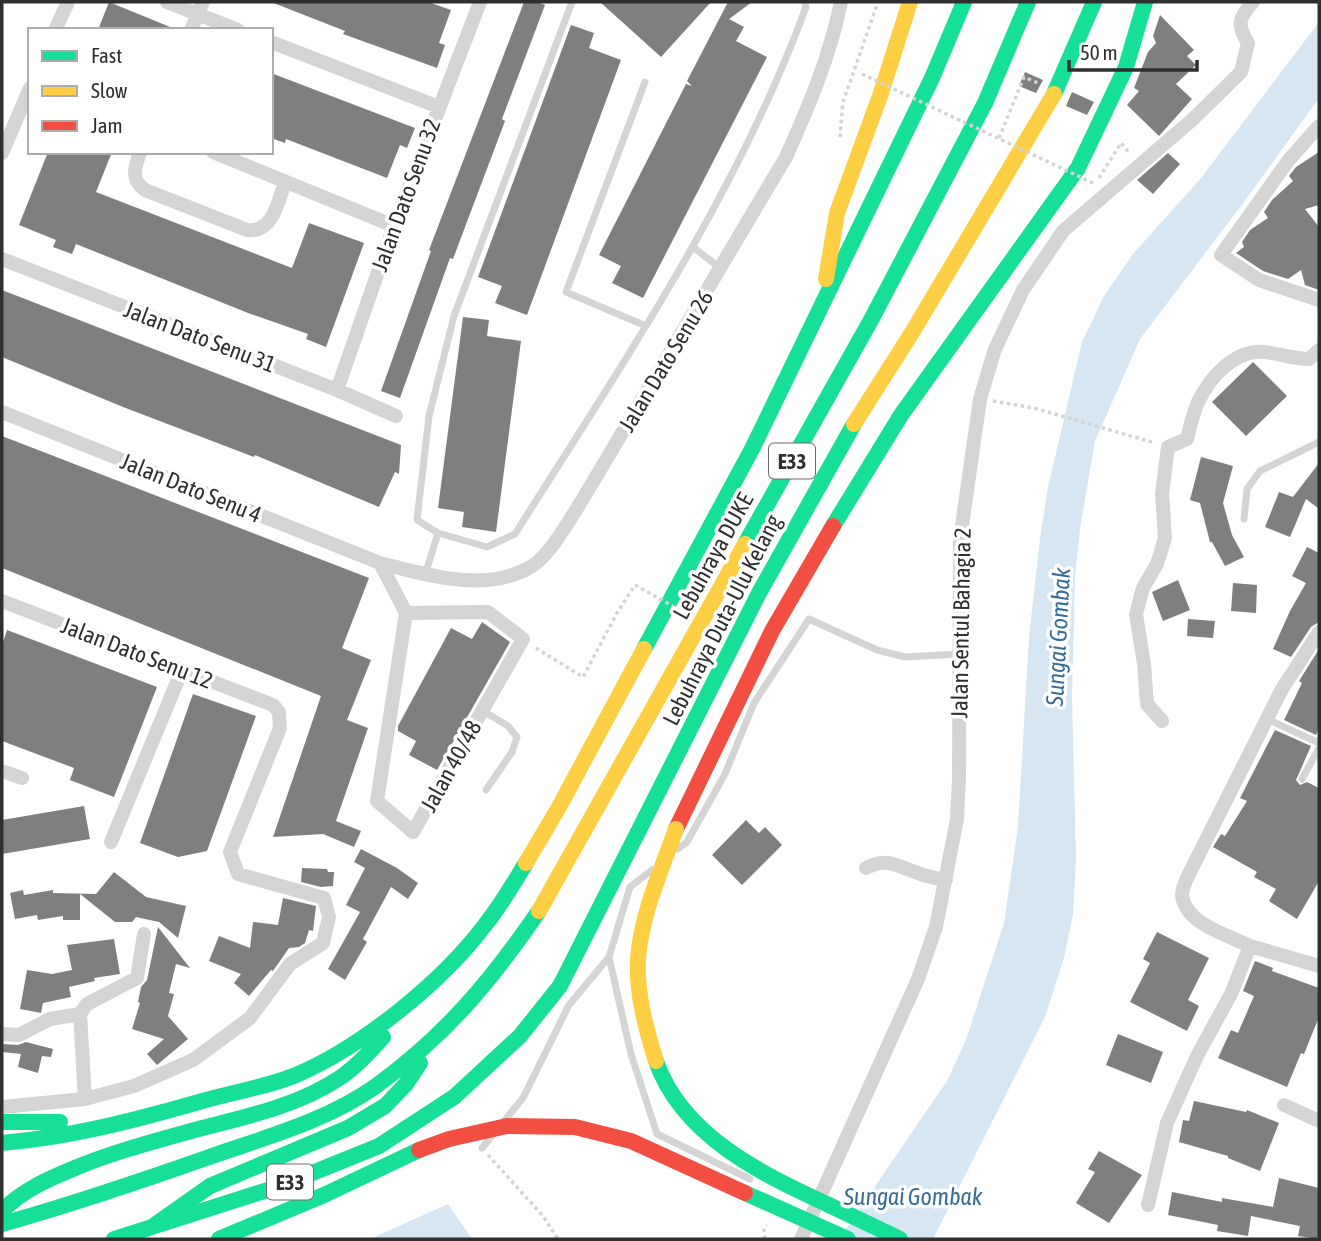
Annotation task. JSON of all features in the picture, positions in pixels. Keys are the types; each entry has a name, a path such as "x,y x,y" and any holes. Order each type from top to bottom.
{"highway":[{"path":"825,294 827,255 835,213 877,106 910,2"},
{"name":"Lebuhraya DUKE","path":"407,1004 458,956 484,927 507,895 553,818 752,449 932,78 964,2"},
{"name":"Lebuhraya DUKE","path":"439,1035 493,976 539,911 871,320 985,103 1028,2"},
{"path":"900,1239 769,1178 727,1152 686,1110 663,1080 650,1039 640,999 639,954 647,909 706,750 840,462 913,331 1055,91 1094,2"},
{"path":"676,829 772,631 863,474 901,415 1077,168 1100,127 1142,17 1145,2"},
{"name":"Lebuhraya Duta-Ulu Kelang","path":"114,1239 280,1186 379,1146 454,1097 520,1036 560,986 759,593 840,462"},
{"path":"2,1143 83,1133 270,1085 340,1053 407,1004"},
{"path":"2,1211 41,1183 80,1165 173,1136 282,1107 328,1084 354,1066 379,1043 407,1004"},
{"path":"144,1239 152,1227 210,1186 348,1128 385,1105 406,1084 439,1035"},
{"path":"2,1224 71,1205 306,1124 351,1102 376,1086 439,1035"},
{"path":"2,1122 52,1123 211,1098"},
{"path":"219,1239 240,1234 419,1150 449,1139 507,1126 541,1125 575,1127 631,1141 848,1239"}],"street":[{"path":"56,28 68,2"},
{"path":"167,2 200,8 235,28"},
{"name":"Jalan Dato Senu 32","path":"337,390 394,226 480,2"},
{"name":"Jalan Dato Senu 26","path":"380,563 425,575 474,581 507,576 534,565 559,537 786,156 807,110 834,38 841,2"},
{"name":"Jalan Sentul Bahagia 2","path":"800,1239 809,1208 918,979 936,928 957,819 960,540 981,399 995,349 1023,290 1063,231 1192,120 1241,72 1248,43 1240,30 1242,15 1253,2"},
{"path":"192,28 200,8"},
{"path":"273,44 439,107"},
{"path":"3,147 28,92"},
{"path":"1319,126 1288,161 1221,255 1259,280 1319,300"},
{"path":"140,154 134,176 138,185 145,190 247,230 257,231 265,227 285,182"},
{"path":"219,154 394,226"},
{"name":"Jalan Dato Senu 31","path":"2,260 337,390 396,416"},
{"path":"1162,721 1147,704 1136,614 1143,588 1157,564 1165,538 1162,494 1168,447 1187,439 1197,404 1212,379 1241,355 1264,352 1293,359 1309,359 1319,350"},
{"name":"Jalan Dato Senu 4","path":"2,412 380,563"},
{"path":"380,563 406,613 488,612 523,639"},
{"name":"Jalan Dato Senu 12","path":"2,601 273,705 279,712 280,727 230,852 238,874 324,898 329,917 323,943 290,964 250,1018 193,1060 134,1086 85,1099"},
{"name":"Jalan 40/48","path":"406,613 377,801 413,832 523,639"},
{"path":"1319,632 1282,689 1182,892 1186,909 1206,925 1251,946 1319,966"},
{"path":"111,842 182,670"},
{"path":"2,771 22,778"},
{"path":"866,868 879,862 898,864 919,874 946,880"},
{"path":"2,1108 85,1099 80,1014 87,1004 136,978 144,934"},
{"path":"1147,1205 1167,1123 1197,1056 1231,994 1251,946"},
{"path":"2,1034 19,1035 50,1019 80,1014"},
{"path":"1284,1105 1319,1121"}],"lane":[{"path":"572,2 454,316 429,416 416,520 438,533 487,547 516,534 693,247 761,117 786,60 806,7 805,2"},
{"path":"645,82 566,292 646,326"},
{"path":"693,247 721,269"},
{"path":"1244,519 1247,489 1260,471 1319,442"},
{"path":"425,575 438,533"},
{"path":"482,1148 523,1098 569,1005 609,957 630,887 687,842 725,774 754,703 809,618 877,650 905,657 959,654"},
{"path":"482,710 508,726 517,737 512,752 486,790"},
{"path":"1267,719 1319,746 1302,779"},
{"path":"609,957 631,1054 657,1134 763,1186"}],"path":[{"path":"840,143 843,102 878,2"},
{"path":"862,74 1095,184 1121,144"},
{"path":"999,138 1024,77 1055,91"},
{"path":"981,399 1034,408 1152,442"},
{"path":"523,639 583,677 635,585 687,614"},
{"path":"482,1148 542,1216 558,1239"}],"water":[{"name":"Sungai Gombak","path":"1319,22 1319,98 1140,339 1095,441 1075,577 1072,697 1076,858 1073,914 1064,958 1045,1017 933,1239 839,1239 947,1081 966,1040 1004,923 1018,827 1029,637 1040,539 1048,487 1082,342 1104,296 1133,254 1201,178"},
{"path":"448,1204 472,1239 370,1239"}],"building":[{"path":"109,2 173,28 99,28"},
{"path":"271,2 428,2 451,10 439,43 445,45 437,68 343,34 345,31"},
{"path":"524,2 545,5 502,119 505,121 453,259 450,258 400,398 381,391 431,251 429,250"},
{"path":"600,2 711,2 661,57"},
{"path":"728,2 752,2 729,19 744,27 736,41 767,57 643,298 612,283 621,266 599,255 686,84 692,86 687,81"},
{"path":"1160,15 1194,50 1187,56 1196,65 1176,84 1192,99 1159,136 1127,105 1139,91 1134,88 1148,52 1156,43 1153,36"},
{"path":"571,25 594,33 589,48 621,60 527,315 495,303 502,286 478,277"},
{"path":"1025,72 1043,80 1036,93 1019,86"},
{"path":"273,74 415,128 407,148 400,145 387,178 286,139 285,143 273,139"},
{"path":"1072,92 1094,102 1087,115 1066,106"},
{"path":"1319,152 1319,205 1305,209 1319,227 1319,290 1305,285 1301,270 1288,279 1263,271 1236,253 1244,247 1242,242 1250,230 1268,218 1264,212 1272,200 1293,181 1289,176 1296,167"},
{"path":"1168,153 1180,164 1153,194 1137,180"},
{"path":"47,154 111,154 96,192 292,268 309,223 364,243 326,347 306,339 308,334 248,313 76,244 72,254 53,247 56,240 19,225"},
{"path":"2,290 401,445 399,474 395,472 379,507 255,455 254,457 123,407 2,357"},
{"path":"463,317 489,320 487,336 521,341 496,532 462,527 464,512 438,508"},
{"path":"1253,362 1287,396 1246,436 1212,402"},
{"path":"2,436 369,578 342,648 371,660 347,720 368,728 336,821 361,831 354,847 323,834 273,837 321,696 2,568"},
{"path":"1201,457 1233,466 1223,503 1232,535 1244,557 1225,566 1210,542 1200,503 1190,500"},
{"path":"1319,463 1319,509 1306,499 1290,537 1265,527 1279,492 1293,497"},
{"path":"1307,547 1319,553 1319,622 1311,627 1291,657 1273,649 1306,583 1292,576"},
{"path":"1178,580 1190,610 1163,621 1152,592"},
{"path":"1233,583 1257,585 1256,613 1231,611"},
{"path":"1188,619 1215,621 1213,638 1187,636"},
{"path":"482,622 510,642 437,770 409,755 416,741 398,731 398,726 451,628 472,639"},
{"path":"7,630 157,687 114,797 70,780 74,768 2,741 2,645"},
{"path":"1319,649 1319,728 1316,735 1284,720 1302,683 1299,681"},
{"path":"193,694 256,716 207,851 178,857 140,843"},
{"path":"1275,730 1311,746 1296,780 1300,785 1307,782 1319,788 1319,881 1297,919 1269,901 1276,889 1254,877 1257,872 1213,847 1221,834 1225,836 1247,801 1240,798"},
{"path":"84,806 90,839 2,854 2,820"},
{"path":"746,820 759,833 765,827 782,845 742,885 712,855"},
{"path":"361,849 397,868 418,883 408,899 391,887 363,939 367,942 345,980 328,969 360,912 346,905 365,868 354,862"},
{"path":"302,868 327,869 328,872 334,872 333,886 321,887 301,882"},
{"path":"114,872 146,897 186,906 178,938 159,922 136,917 132,922 115,922 80,894 80,920 63,920 63,916 38,920 37,915 15,919 10,893 23,890 24,895 53,890 53,893 96,894"},
{"path":"283,898 316,906 313,931 309,930 305,943 289,948 273,971 271,970 249,996 234,983 241,974 209,961 219,936 250,948 253,922 278,925"},
{"path":"158,927 190,968 176,964 169,993 174,994 168,1016 188,1039 157,1065 147,1054 164,1039 132,1029 140,1003 141,987 147,980"},
{"path":"1157,932 1209,958 1188,1000 1199,1006 1187,1031 1130,1002 1150,963 1143,959"},
{"path":"114,939 120,974 94,978 95,981 69,987 71,997 43,1003 41,1013 20,1009 27,970 52,974 72,970 67,945"},
{"path":"1255,961 1273,968 1272,971 1319,988 1319,1017 1287,1087 1218,1058 1231,1030 1238,1033 1254,996 1243,991"},
{"path":"1118,1034 1163,1052 1151,1083 1106,1065"},
{"path":"26,1042 53,1049 51,1057 42,1056 38,1073 18,1067 21,1054 2,1052 2,1044 18,1045"},
{"path":"1194,1101 1246,1112 1247,1110 1279,1123 1260,1171 1228,1156 1179,1142 1183,1120 1189,1121"},
{"path":"1099,1151 1142,1175 1109,1223 1076,1203 1095,1172 1088,1169"},
{"path":"1279,1178 1319,1188 1319,1239 1298,1236 1300,1226 1251,1216 1248,1236 1217,1231 1218,1225 1168,1215 1172,1192 1222,1202 1222,1198 1273,1207"}],"traffic: fast":[{"path":"644,649 752,449 932,78 964,2"},
{"path":"745,544 871,320 985,103 1028,2"},
{"path":"1054,94 1094,2"},
{"path":"833,526 901,415 1078,168 1126,67 1145,2"},
{"path":"454,1097 520,1036 560,986 759,593 854,424"},
{"path":"2,1143 52,1137 125,1122 272,1083 321,1063 399,1011 447,969 491,917 526,863"},
{"path":"2,1224 277,1134 358,1098 401,1067 445,1027 503,961 539,911"},
{"path":"2,1211 36,1186 90,1162 154,1141 256,1114 309,1095 347,1073 383,1037"},
{"path":"656,1061 668,1087 704,1131 752,1166 829,1205"},
{"path":"156,1224 210,1186 348,1128 385,1106 406,1084 420,1063"},
{"path":"114,1239 280,1186 379,1146 454,1097"},
{"path":"2,1122 60,1122"},
{"path":"219,1239 324,1195 419,1150"},
{"path":"745,1193 848,1239"},
{"path":"829,1205 900,1239"}],"traffic: slow":[{"path":"826,279 837,213 880,96 910,2"},
{"path":"854,424 913,331 1054,94"},
{"path":"539,911 745,544"},
{"path":"526,863 644,649"},
{"path":"656,1061 640,998 638,959 647,910 676,829"}],"traffic: jam":[{"path":"676,829 772,631 833,526"},
{"path":"419,1150 449,1139 507,1126 575,1127 631,1141 745,1193"}]}
